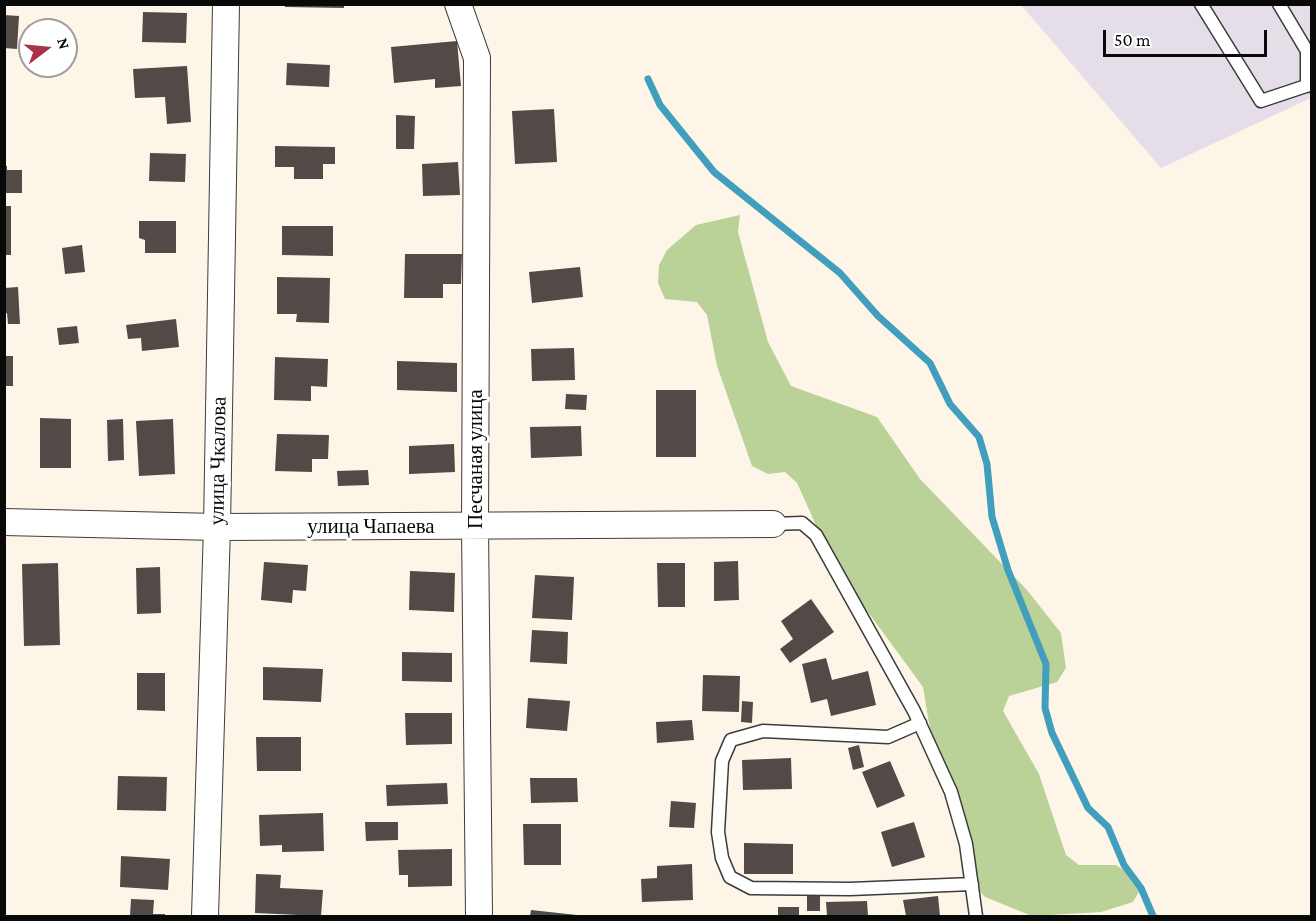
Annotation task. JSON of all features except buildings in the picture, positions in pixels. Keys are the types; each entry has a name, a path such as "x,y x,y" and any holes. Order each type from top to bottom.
{"street":[{"name":"улица Чкалова","path":"205,916 218,527 226,4"},
{"name":"Песчаная улица","path":"459,4 477,58 475,527 479,916"},
{"name":"улица Чапаева","path":"4,522 218,527 773,524"}],"lane":[{"path":"1201,4 1261,101 1309,85 1307,51 1279,4"},
{"path":"773,524 802,523 816,535 871,630 920,723 951,792 966,844 976,916"},
{"path":"920,723 888,737 763,731 731,740 722,761 718,832 722,858 730,877 751,888 850,889 972,884"}],"shaded area":[{"path":"1021,5 1311,5 1311,98 1161,168"}],"green space":[{"path":"740,215 738,232 768,342 791,386 877,417 920,479 1027,590 1061,633 1066,668 1057,682 1009,696 1003,711 1039,774 1066,855 1079,865 1116,865 1131,875 1141,888 1133,902 1101,912 1032,916 985,897 974,885 935,759 923,687 835,567 797,483 785,472 768,474 752,466 717,366 707,315 697,302 665,299 658,283 659,265 667,250 696,225"}],"waterway":[{"path":"648,79 660,105 714,172 840,273 878,316 930,363 950,404 979,437 987,464 992,517 1008,570 1046,664 1045,708 1052,733 1088,808 1108,827 1124,865 1141,888 1153,916"}]}
